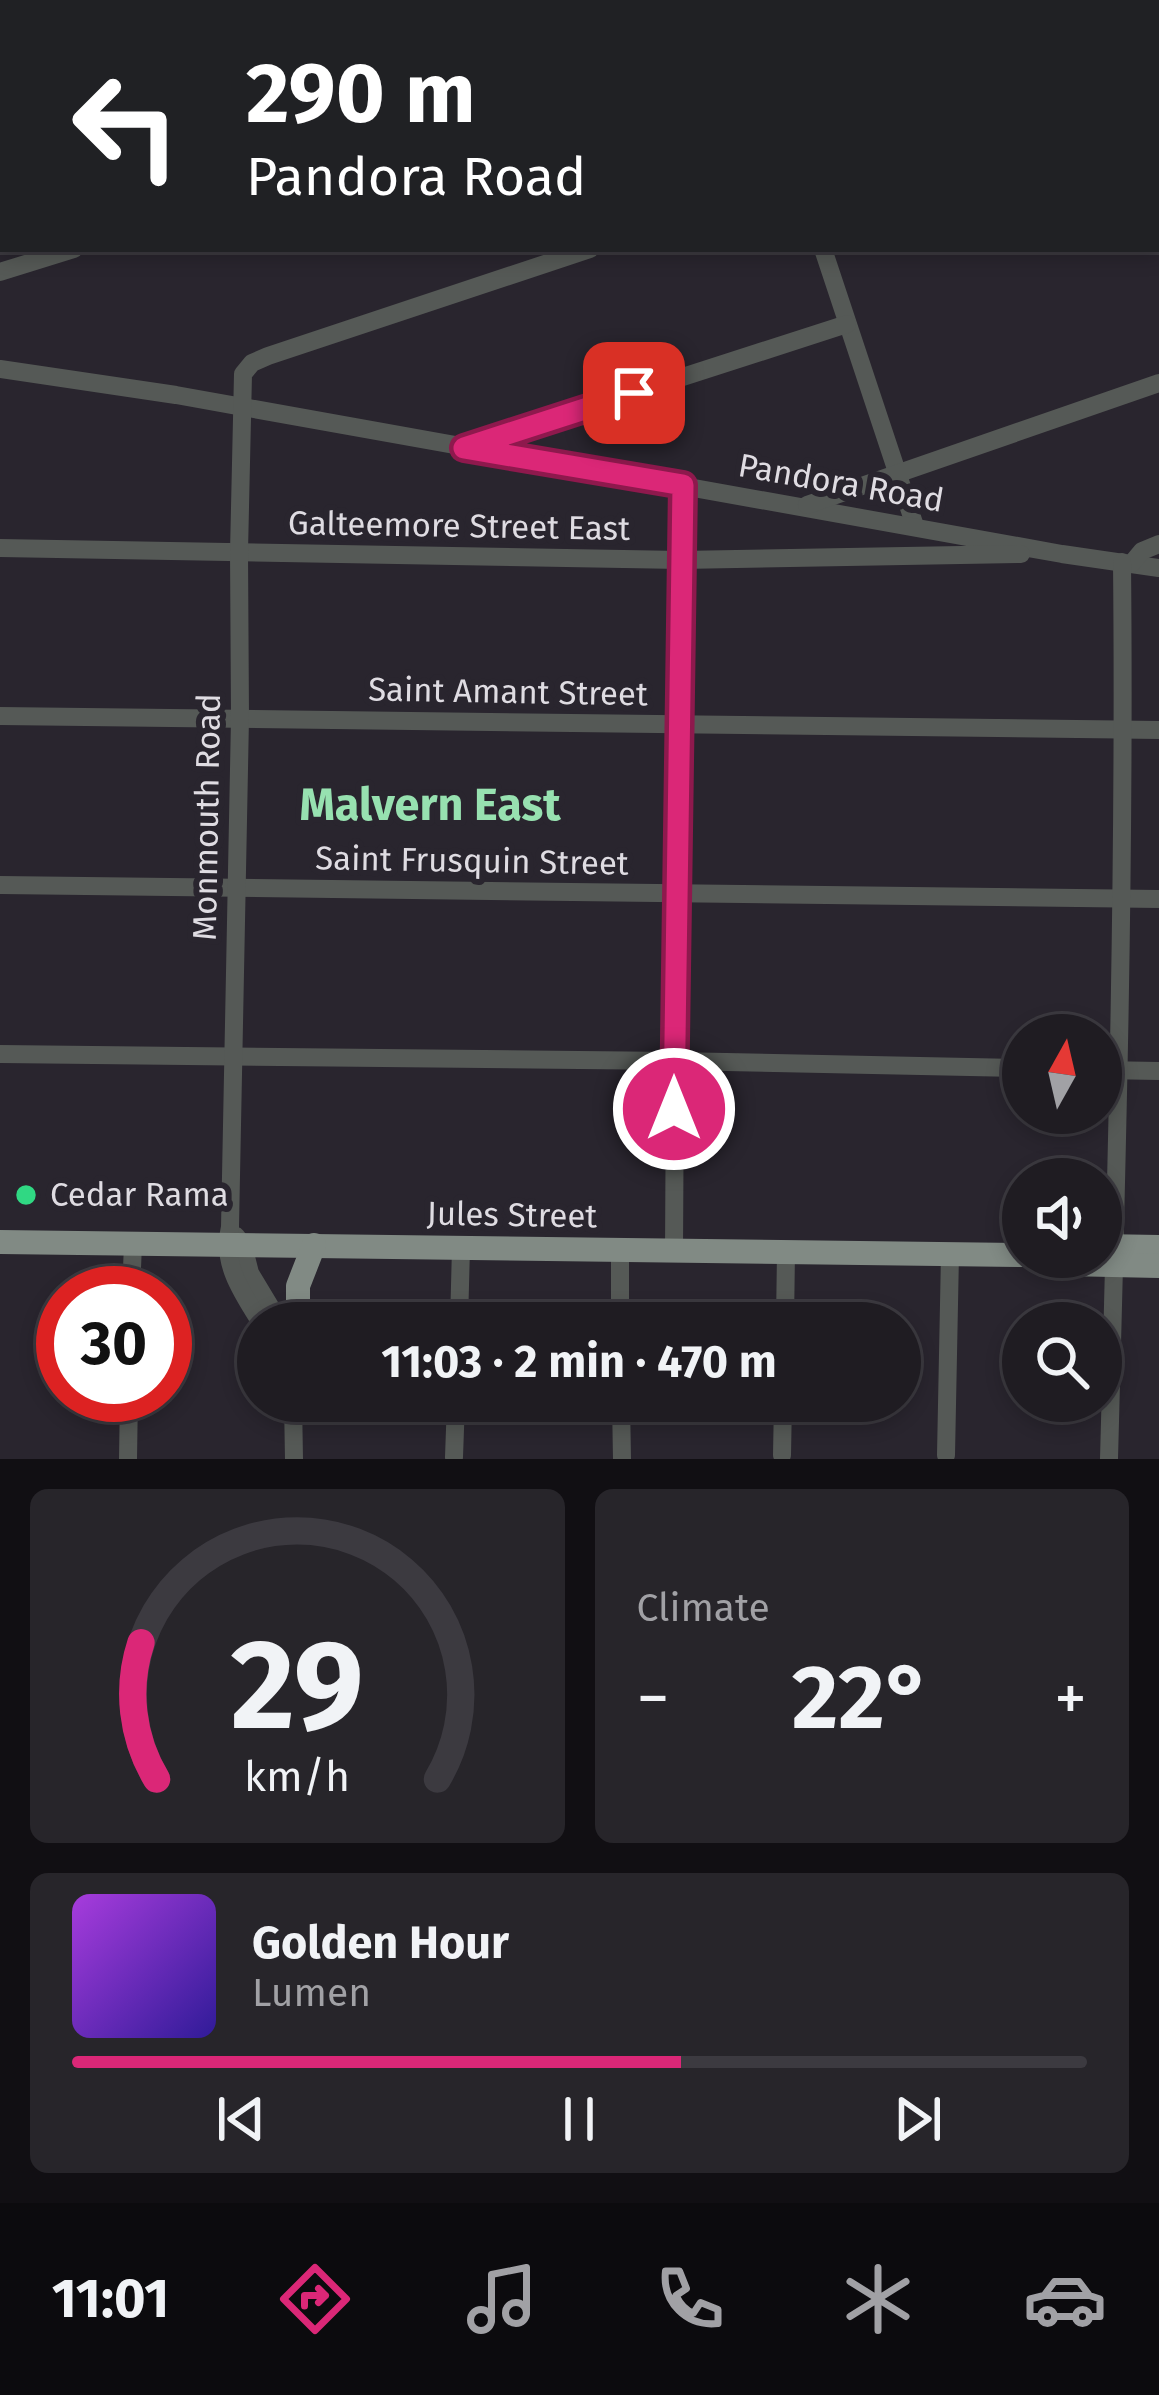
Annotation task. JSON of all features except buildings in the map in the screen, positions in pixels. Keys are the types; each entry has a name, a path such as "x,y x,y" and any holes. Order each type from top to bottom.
{"main road":[{"name":"Jules Street","path":"0,1242 133,1244 232,1239 461,1248 1002,1255"},
{"path":"298,1302 302,1269 314,1245"},
{"path":"1122,1252 1159,1247"},
{"path":"1122,1256 1159,1267"}],"street":[{"path":"0,272 64,252"},
{"path":"241,407 243,374 260,359 581,252"},
{"path":"824,252 915,526"},
{"path":"464,448 848,324"},
{"name":"Pandora Road","path":"5,367 1159,568"},
{"path":"802,506 1159,383"},
{"name":"Monmouth Road","path":"232,1239 241,407"},
{"path":"674,1251 683,485"},
{"path":"1113,1014 1127,563 1159,544"},
{"name":"Galteemore Street East","path":"0,548 681,560 1061,554"},
{"name":"Saint Amant Street","path":"0,716 1159,730"},
{"name":"Saint Frusquin Street","path":"0,885 1159,899"},
{"path":"0,1054 1002,1069"},
{"path":"1122,1070 1159,1071"},
{"path":"232,1239 236,1282 248,1302"},
{"path":"232,1239 267,1302"},
{"path":"132,1266 133,1244"},
{"path":"460,1302 461,1248"},
{"path":"620,1250 620,1302"},
{"path":"785,1302 786,1252"},
{"path":"946,1455 950,1254"},
{"path":"1109,1459 1110,1278"},
{"path":"128,1459 129,1422"},
{"path":"293,1422 293,1459"},
{"path":"454,1457 455,1422"},
{"path":"621,1422 622,1459"},
{"path":"782,1455 783,1422"}],"place":[{"name":"Cedar Rama","path":"26,1195"}],"district":[{"name":"Malvern East","path":"430,805"}],"route":[{"path":"634,393 464,448 683,485 674,1109"}]}
